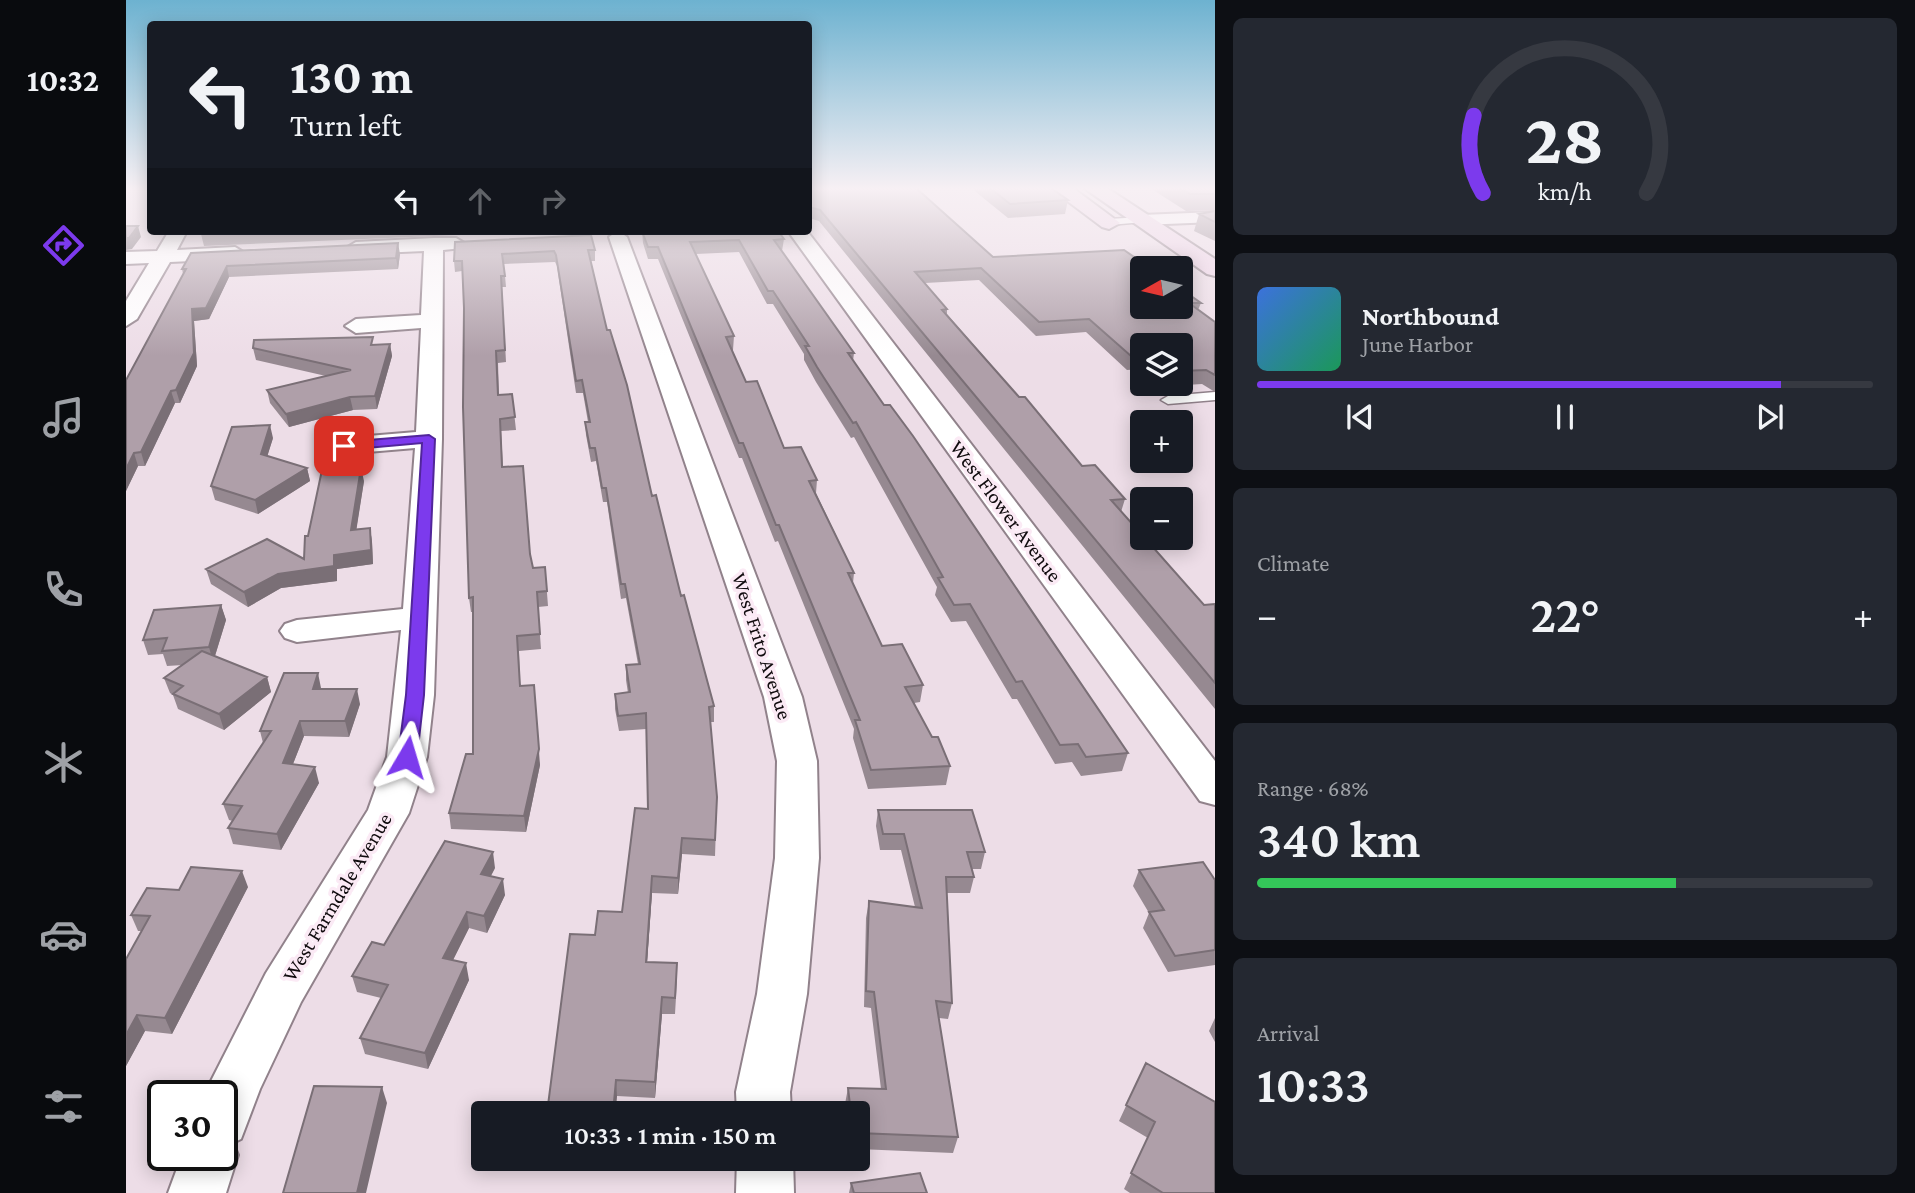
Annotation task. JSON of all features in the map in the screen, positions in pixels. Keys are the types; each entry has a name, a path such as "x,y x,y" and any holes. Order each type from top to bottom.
{"main road":[{"path":"1140,244 1158,256"},
{"path":"1169,244 1211,279"}],"street":[{"path":"126,319 171,244"},
{"name":"West Farmdale Avenue","path":"238,1080 283,988 388,813 407,757 415,695 429,439 434,244"},
{"path":"337,249 447,244"},
{"name":"West Frito Avenue","path":"624,244 783,697 797,761 797,858 782,994 763,1101"},
{"name":"West Flower Avenue","path":"806,244 1215,790"},
{"path":"126,258 253,253"},
{"path":"356,326 432,321"},
{"path":"344,446 429,439"},
{"path":"297,631 418,618"},
{"path":"197,1193 205,1171"},
{"path":"765,1171 765,1193"}],"lane":[{"path":"1168,400 1215,396"}],"building":[{"path":"398,244 396,258 227,266 206,308 192,309 194,353 176,390 171,391 141,452 134,453 126,469 126,380 186,269 182,269 191,253"},
{"path":"455,244 593,244 595,250 588,250 607,330 610,330 627,385 652,496 656,495 681,596 684,595 714,706 709,707 717,797 715,840 682,838 678,878 652,876 646,962 677,963 675,998 662,997 655,1082 616,1080 614,1101 549,1101 570,934 595,935 598,911 622,912 635,808 648,809 646,713 618,716 615,694 630,692 626,665 640,664 625,584 621,584 606,488 602,488 595,448 590,448 585,422 590,422 582,380 576,381 554,251 502,254 505,276 501,276 505,350 496,351 498,395 512,394 515,417 500,419 502,467 523,466 533,568 545,567 547,591 537,592 540,634 517,636 520,686 534,685 539,749 524,816 449,813 466,754 473,754 473,597 469,598 462,261 454,261"},
{"path":"647,244 691,244 734,336 726,337 746,382 757,381 784,448 801,447 817,480 809,481 854,573 848,573 882,646 902,644 923,685 905,687 932,737 938,737 950,766 871,770 855,720 860,720 779,525 776,525 743,443 739,443 658,247 648,247"},
{"path":"741,244 777,244 854,353 848,353 884,405 890,405 913,436 1128,753 1086,757 1078,744 1060,745 1022,681 1016,682 970,604 954,605 938,578 943,577 856,422 853,423 817,367 805,346 809,346 773,291 768,291"},
{"path":"848,244 978,244 993,257 1124,250 1133,256 1130,256 1130,319 1193,319 1194,307 1215,322 1215,375 1206,370 1193,371 1193,333 1130,333 1130,355 1089,319 1039,322 981,268 915,272 947,309 942,310 1019,397 1025,397 1082,466 1095,465 1125,499 1111,500 1130,521 1130,550 1155,550 1204,605 1215,604 1215,683"},
{"path":"373,337 371,345 390,344 375,396 350,397 286,414 267,390 351,370 253,348 254,340"},
{"path":"270,425 261,454 307,468 255,500 211,486 232,427"},
{"path":"361,468 351,530 370,528 371,550 334,555 334,566 278,574 244,592 206,569 267,539 304,559 305,536 308,536 322,470"},
{"path":"221,605 209,647 162,651 167,638 143,640 154,610"},
{"path":"202,651 267,677 219,714 173,694 183,686 164,678"},
{"path":"284,673 318,673 313,689 357,689 345,721 300,721 283,763 315,767 277,834 228,828 242,806 223,804 271,731 260,731"},
{"path":"878,810 972,810 985,852 967,852 974,877 946,877 952,1003 936,1001 958,1137 870,1133 870,1101 850,1101 848,1088 886,1089 874,992 866,991 869,901 922,908 904,834 883,834"},
{"path":"445,841 493,852 481,874 503,879 484,916 467,912 443,958 466,963 425,1053 360,1038 388,985 352,976 372,942 384,945"},
{"path":"1203,862 1215,880 1215,950 1175,956 1149,912 1164,910 1139,870"},
{"path":"191,867 242,871 165,1018 137,1015 126,1035 126,959 150,916 131,915 147,888 179,890"},
{"path":"1146,1063 1215,1102 1215,1193 1163,1193 1131,1173 1155,1122 1126,1105"},
{"path":"314,1086 382,1087 357,1193 283,1193"},
{"path":"920,1173 927,1193 854,1193 851,1183"}],"route":[{"path":"344,446 429,439 415,695 407,757"}]}
